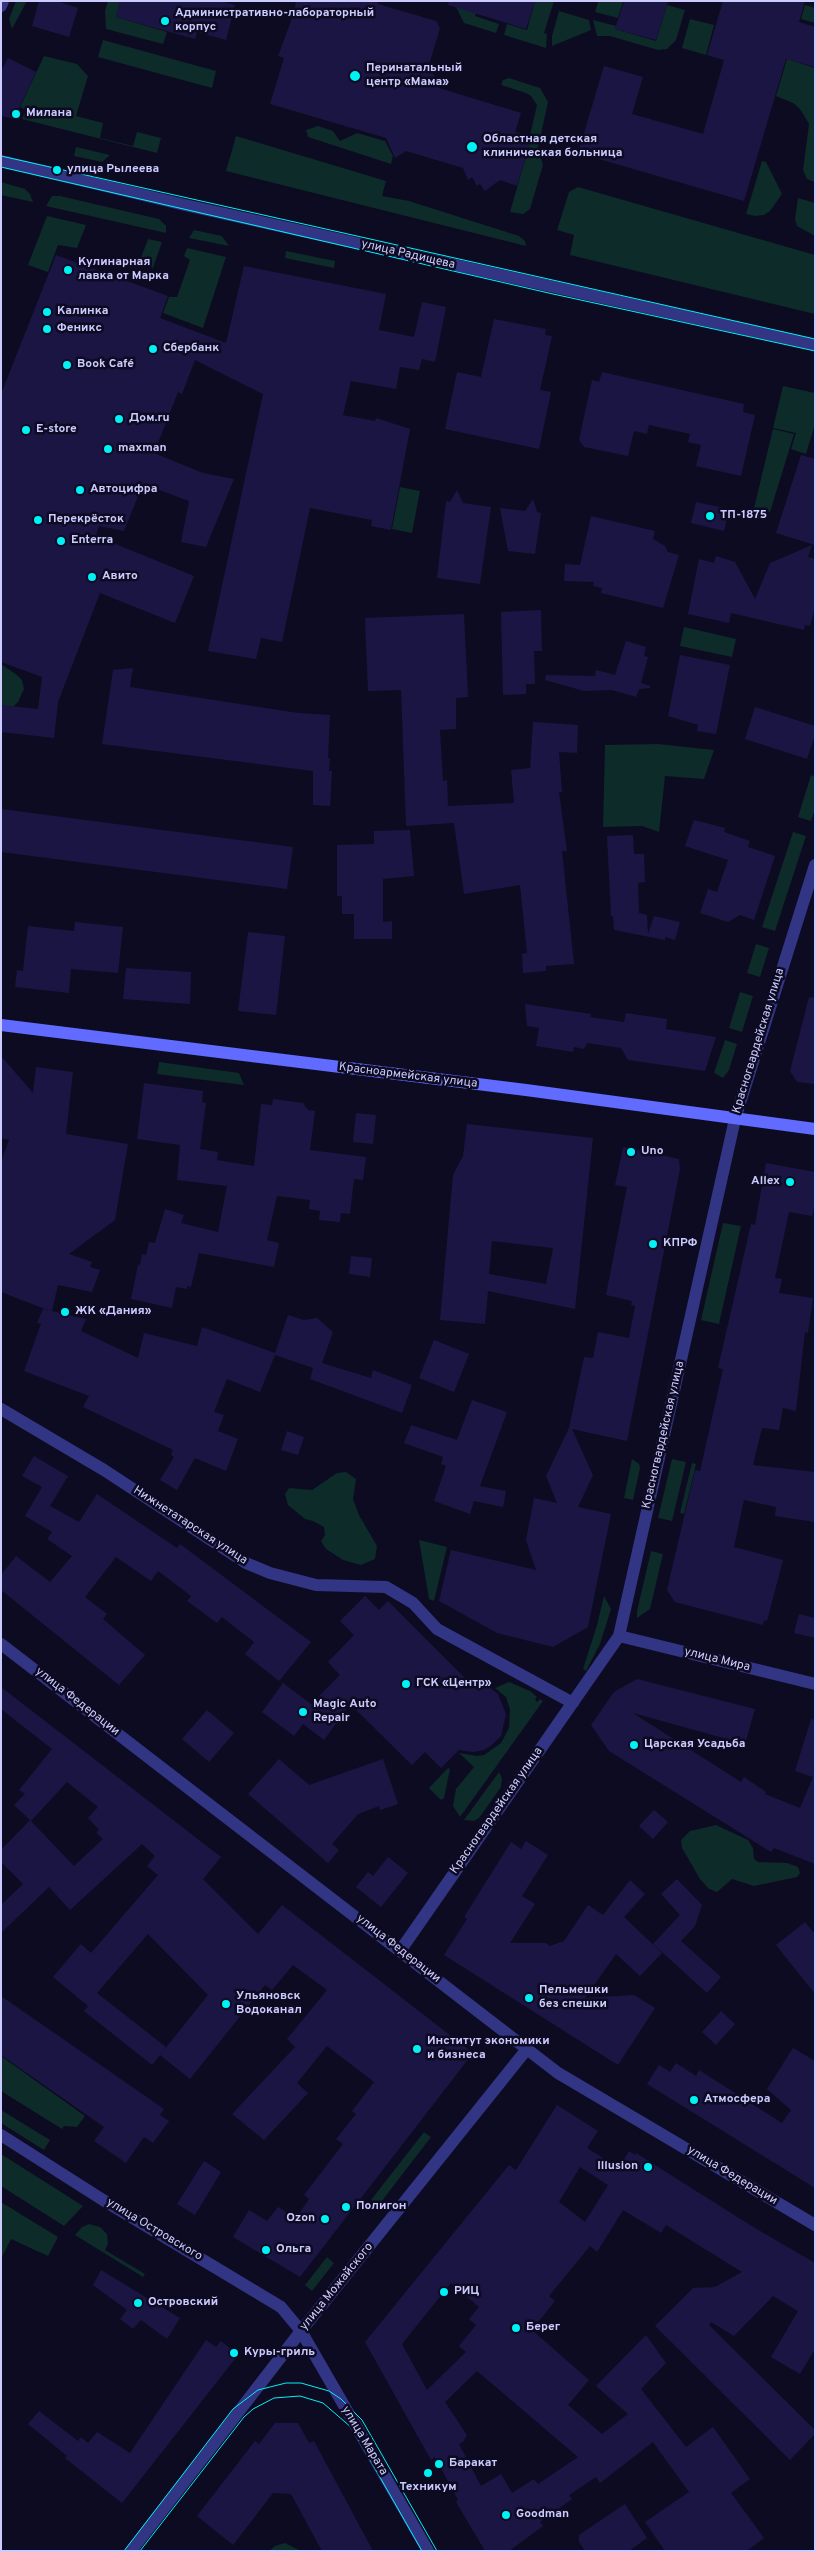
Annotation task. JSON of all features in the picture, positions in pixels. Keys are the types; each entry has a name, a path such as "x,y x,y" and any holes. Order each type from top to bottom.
{"main road":[{"name":"Красноармейская улица","path":"1,1025 518,1089 815,1129"}],"street":[{"path":"1,6 4,1"},
{"name":"улица Радищева","path":"1,161 185,205 815,345"},
{"name":"Красногвардейская улица","path":"400,1951 620,1636 734,1119 815,865"},
{"name":"Нижнетатарская улица","path":"1,1409 104,1470 246,1563 270,1573 316,1585 386,1587 413,1603 437,1629 573,1703"},
{"name":"улица Мира","path":"620,1636 815,1684"},
{"name":"улица Федерации","path":"1,1644 558,2073 815,2225"},
{"name":"улица Можайского","path":"131,2551 301,2331 527,2049"},
{"name":"улица Островского","path":"1,2135 103,2200 281,2307 301,2331"},
{"name":"улица Марата","path":"301,2331 428,2551"}],"green space":[{"path":"16,1 27,1 12,29 9,19"},
{"path":"108,1 120,1 116,17 167,32 163,44 106,29 105,11"},
{"path":"453,1 479,1 475,16 499,24 496,33 464,23"},
{"path":"535,1 554,1 544,33 547,34 546,48 504,35 507,24 527,30"},
{"path":"595,1 623,1 618,18 595,12 598,2"},
{"path":"667,5 685,10 676,40 667,49 658,50 610,36 597,36 593,20 616,26 615,29 656,41"},
{"path":"805,5 815,8 815,23 801,19"},
{"path":"559,11 589,20 591,30 552,46 552,36"},
{"path":"690,19 714,25 706,55 682,48"},
{"path":"103,40 216,71 212,88 98,57"},
{"path":"44,56 77,64 88,76 76,116 103,123 100,138 133,146 137,132 161,138 157,153 22,119 26,110 20,107"},
{"path":"787,59 815,68 815,182 807,179 803,170 809,124 800,109 793,103 776,96"},
{"path":"509,78 540,88 548,102 538,148 543,165 530,209 523,214 510,212 532,136 530,135 537,105 531,96 526,93 501,85 503,80"},
{"path":"318,126 333,131 340,141 357,133 385,141 393,156 391,164 308,137 306,130"},
{"path":"236,136 386,181 382,196 409,201 519,236 525,241 526,246 226,171"},
{"path":"76,147 110,155 102,162 74,156"},
{"path":"762,161 766,162 782,194 770,211 764,215 755,216 746,214"},
{"path":"1,182 25,189 30,194 33,202 1,195"},
{"path":"578,187 815,255 815,314 570,255 574,235 557,230 569,192"},
{"path":"52,196 60,196 159,219 166,226 166,233 46,206"},
{"path":"798,198 815,203 815,236 797,226 795,219"},
{"path":"47,216 86,225 77,248 58,245 48,272 28,265"},
{"path":"194,230 222,236 229,246 189,238"},
{"path":"148,239 162,242 153,268 139,263"},
{"path":"187,248 226,257 203,328 163,313 169,297 177,297 190,260 184,256"},
{"path":"286,251 335,261 334,268 285,258"},
{"path":"783,386 815,393 815,424 806,454 791,449 796,433 773,428"},
{"path":"773,429 794,434 770,512 754,508"},
{"path":"400,487 420,491 412,533 392,529"},
{"path":"684,627 736,639 732,657 680,646"},
{"path":"1,664 22,680 24,689 18,702 6,714 1,733"},
{"path":"658,744 714,750 704,779 665,776 659,832 642,826 603,827 605,745"},
{"path":"811,775 815,777 815,809 811,821 798,817"},
{"path":"793,832 806,836 775,931 762,927"},
{"path":"756,944 769,948 760,977 747,973"},
{"path":"740,992 753,996 742,1032 729,1028"},
{"path":"725,1040 737,1044 729,1070 723,1078 714,1073"},
{"path":"159,1062 239,1073 244,1085 157,1074"},
{"path":"723,1223 741,1226 719,1324 701,1320"},
{"path":"632,1459 639,1464 640,1468 633,1500 624,1498"},
{"path":"672,1459 686,1462 672,1521 658,1518"},
{"path":"692,1463 696,1464 684,1514 680,1513"},
{"path":"346,1472 356,1479 353,1499 359,1515 377,1546 375,1559 361,1565 343,1560 326,1549 321,1541 325,1535 324,1527 305,1519 288,1505 285,1494 289,1488 312,1490 337,1473"},
{"path":"419,1540 447,1547 434,1601 429,1599"},
{"path":"651,1551 663,1554 650,1609 637,1618 637,1611"},
{"path":"604,1596 611,1609 600,1644 586,1671 583,1669"},
{"path":"509,1682 530,1691 537,1697 535,1699 537,1702 540,1699 543,1701 460,1817 453,1806 456,1789 474,1767 459,1753 477,1756 484,1755 501,1743 509,1728 510,1710 506,1697 495,1688"},
{"path":"448,1768 450,1769 444,1798 441,1800 429,1788"},
{"path":"499,1772 502,1778 501,1787 479,1818 474,1821 464,1820"},
{"path":"716,1825 748,1840 753,1848 754,1859 758,1862 787,1863 798,1867 800,1873 797,1877 754,1886 732,1879 717,1892 709,1889 700,1879 682,1848 681,1840 690,1831"},
{"path":"1,2056 85,2116 77,2127 64,2126 62,2129 1,2091"},
{"path":"1,2110 50,2140 44,2150 1,2123"},
{"path":"424,2132 431,2137 378,2206 371,2200"},
{"path":"1,2154 83,2206 64,2226 1,2186"},
{"path":"1,2202 58,2237 48,2256 11,2239 1,2259"},
{"path":"89,2224 100,2227 107,2234 108,2244 105,2250 145,2274 143,2277 75,2235 82,2227"},
{"path":"327,2257 334,2263 312,2291 305,2285"},
{"path":"285,2543 301,2551 269,2551 275,2546"}],"building":[{"path":"39,1 57,1 78,8 69,37 32,26"},
{"name":"Административно-лабораторный корпус","path":"120,1 220,1 235,5 226,40 197,32 195,39 116,17"},
{"name":"Перинатальный центр «Мама»","path":"296,1 377,1 378,4 436,21 440,28 429,65 435,78 442,80 439,88 521,113 515,132 532,136 517,186 500,180 485,191 480,184 477,186 472,177 468,180 463,168 406,151 395,158 386,138 270,104 284,58 278,56 294,13"},
{"path":"449,1 535,1 526,29 448,5"},
{"path":"624,1 668,1 656,40 615,29"},
{"path":"723,1 805,1 799,22 815,27 815,67 786,59 744,201 578,153 604,66 643,77 632,114 703,134 724,60 707,55"},
{"path":"8,58 36,72 14,119 1,116 1,71"},
{"path":"56,255 168,296 160,318 226,343 244,266 386,294 379,330 414,337 422,302 446,307 435,362 422,359 419,370 400,367 396,389 351,381 343,415 375,421 376,418 410,429 391,530 371,526 372,520 310,508 282,642 261,638 256,659 208,651 263,394 195,360 182,394 178,392 154,453 203,473 234,479 206,547 181,542 189,501 143,484 124,531 99,526 96,536 194,576 175,623 100,593 58,702 54,738 1,732 1,705 38,709 42,677 1,662 1,394"},
{"path":"494,319 546,329 545,335 552,336 540,390 551,392 539,449 445,429 457,372 481,377"},
{"path":"602,372 744,404 743,412 755,415 741,476 696,466 701,445 688,442 690,434 649,425 647,434 634,431 628,456 584,447 579,440 592,380 599,382"},
{"path":"801,455 815,459 815,545 776,533"},
{"path":"457,490 463,503 491,507 480,584 437,578 446,501 450,502"},
{"path":"533,499 537,512 541,513 535,554 508,551 500,508 525,511"},
{"name":"ТП-1875","path":"696,502 729,509 724,531 691,523"},
{"path":"591,516 655,531 653,539 665,546 668,552 679,555 663,608 601,593 602,588 593,586 594,582 564,581 565,564 580,565"},
{"path":"812,545 808,557 815,559 815,607 810,626 805,625 804,630 731,613 729,623 688,614 699,559 714,563 716,556 735,562 755,599 770,563"},
{"path":"541,610 542,651 534,651 535,684 526,684 526,694 503,695 501,612"},
{"path":"464,614 468,697 456,698 456,729 440,730 443,781 447,780 448,806 514,803 511,770 530,768 533,722 578,725 577,753 559,752 562,792 559,792 567,851 562,851 574,964 546,966 546,971 523,973 522,954 527,953 520,885 464,894 454,823 406,826 401,690 368,691 365,618"},
{"path":"626,641 646,647 644,656 648,657 641,683 650,686 650,688 639,689 636,697 612,690 584,691 545,680 546,675 595,676 596,670 615,675"},
{"path":"680,655 730,665 716,734 697,731 698,725 668,716"},
{"path":"133,668 130,687 298,713 330,715 328,758 330,758 329,771 332,771 330,806 313,805 313,771 102,744 113,670"},
{"path":"755,707 815,726 815,735 807,759 745,739"},
{"path":"1,809 293,847 287,889 1,852"},
{"path":"694,820 725,828 724,832 750,841 748,847 775,856 754,920 740,915 728,922 700,913 708,889 717,892 728,860 685,846"},
{"path":"410,830 414,876 383,879 383,922 392,921 392,939 354,939 354,914 342,914 342,896 337,896 337,845 374,844 374,831"},
{"path":"633,835 634,854 644,854 645,882 638,883 639,913 647,915 648,934 654,916 680,922 675,940 665,937 665,940 614,930 613,916 611,916 607,836"},
{"path":"75,922 123,927 118,973 71,969 69,993 15,987 17,970 23,971 28,926 74,931"},
{"path":"248,932 285,936 276,1015 238,1011"},
{"path":"126,968 191,972 190,1004 123,999"},
{"path":"809,997 815,998 815,1084 797,1082 790,1071"},
{"path":"525,1004 591,1014 590,1017 624,1022 626,1013 667,1019 666,1029 716,1037 705,1071 628,1060 621,1048 587,1043 584,1049 574,1047 573,1052 536,1046 539,1028 527,1026"},
{"path":"1,1056 33,1093 36,1067 73,1072 66,1134 128,1144 115,1220 69,1254 92,1262 90,1267 100,1270 92,1292 58,1285 52,1311 86,1319 81,1331 138,1358 144,1333 197,1346 202,1327 275,1353 288,1315 304,1320 317,1318 333,1332 322,1363 371,1378 373,1370 412,1385 402,1413 310,1379 313,1368 275,1355 260,1392 227,1379 214,1412 224,1415 218,1431 238,1439 226,1471 195,1458 177,1490 160,1480 174,1457 171,1455 173,1450 83,1407 89,1396 24,1371 41,1324 37,1323 43,1309 50,1311 1,1292 1,1162 9,1140 1,1138"},
{"path":"144,1083 203,1091 202,1102 206,1103 200,1149 218,1152 217,1160 254,1166 261,1104 272,1105 273,1099 303,1103 308,1110 315,1111 310,1150 366,1157 363,1180 354,1179 350,1214 341,1213 340,1222 319,1220 320,1211 309,1209 310,1200 277,1196 267,1240 279,1243 274,1267 199,1253 191,1287 187,1286 187,1289 176,1287 172,1308 131,1299 142,1254 146,1255 149,1242 155,1243 165,1209 184,1215 181,1223 218,1232 227,1186 177,1180 180,1145 137,1139"},
{"path":"356,1113 376,1115 373,1144 353,1142"},
{"path":"467,1124 593,1138 575,1309 488,1291 485,1324 440,1320 453,1175 463,1156","holes":["492,1241 553,1248 546,1284 489,1274"]},
{"path":"623,1147 679,1159 680,1169 627,1441 572,1429 593,1475 578,1507 611,1514 588,1627 553,1647 497,1633 439,1601 451,1550 536,1570 526,1540 534,1498 557,1503 546,1476 569,1428 584,1357 593,1358 598,1332 629,1338 635,1306 631,1305 632,1301 606,1295 627,1187 615,1185"},
{"path":"766,1163 815,1172 815,1203 812,1216 789,1212 775,1278 782,1279 779,1293 813,1298 808,1333 805,1332 796,1411 783,1408 779,1430 762,1428 753,1465 815,1472 815,1522 775,1516 776,1507 744,1500 734,1547 783,1560 767,1621 764,1620 763,1625 675,1602 667,1590 695,1470 700,1471 723,1369 718,1368 751,1224 755,1225"},
{"path":"351,1256 372,1258 370,1277 349,1274"},
{"path":"434,1340 469,1354 454,1392 419,1378"},
{"path":"472,1400 507,1412 480,1486 506,1491 503,1507 474,1501 470,1514 434,1501 446,1466 441,1464 443,1457 404,1443 411,1425 457,1440"},
{"path":"287,1431 304,1437 298,1455 281,1450"},
{"path":"34,1456 68,1476 50,1506 79,1522 97,1494 177,1548 180,1544 311,1642 279,1681 245,1654 254,1642 222,1617 217,1623 187,1601 191,1596 158,1571 151,1581 116,1557 85,1597 107,1614 103,1619 145,1655 119,1685 1,1590 1,1575 16,1556 50,1582 72,1556 47,1539 52,1532 25,1516 42,1487 22,1476"},
{"name":"ГСК «Центр»","path":"365,1596 379,1610 388,1601 470,1683 489,1687 498,1694 506,1714 501,1736 493,1744 484,1750 473,1752 459,1750 441,1768 425,1752 412,1765 350,1704 324,1740 303,1724 294,1736 262,1712 283,1683 311,1704 340,1675 328,1662 354,1635 340,1621"},
{"path":"799,1614 815,1618 815,1638 794,1633"},
{"path":"637,1679 755,1709 745,1744 633,1713 741,1782 744,1777 766,1792 765,1794 800,1808 813,1777 795,1771 811,1719 815,1720 815,1864 774,1848 771,1852 609,1751 591,1725 614,1692"},
{"path":"1,1687 221,1857 203,1879 258,1934 282,1905 473,2053 300,2277 233,2237 249,2210 267,2221 278,2207 296,2218 309,2199 304,2195 343,2144 336,2139 356,2114 352,2111 374,2082 327,2046 297,2083 308,2093 264,2140 232,2114 295,2047 287,2039 327,1990 293,1965 272,1990 265,1985 190,2079 160,2055 152,2065 84,2011 88,2006 53,1977 81,1944 91,1953 158,1875 147,1866 155,1856 142,1844 70,1910 49,1887 1,1933 1,1905 23,1884 1,1862 1,1850 30,1820 14,1805 25,1794 19,1790 52,1749 1,1709","holes":["67,1782 98,1807 88,1818 99,1830 96,1832 103,1839 74,1866 31,1821","148,1934 208,1995 160,2055 166,2047 97,1993"]},
{"path":"207,1710 234,1733 209,1762 182,1739"},
{"path":"279,1759 309,1785 383,1759 398,1804 380,1810 379,1806 358,1814 332,1844 339,1850 328,1863 248,1794"},
{"path":"654,1810 668,1822 653,1839 639,1826"},
{"path":"526,1841 548,1855 522,1896 535,1904 510,1943 546,1943 550,1946 564,1941 588,1905 603,1915 630,1880 645,1894 624,1917 662,1953 640,1976 616,1954 585,1998 634,1995 655,2008 618,2065 444,1955 467,1919 464,1917 511,1842 521,1849"},
{"path":"388,1857 408,1873 381,1907 356,1887 368,1872 373,1876"},
{"path":"677,1879 702,1905 695,1926 681,1941 721,1977 707,1993 653,1944 680,1915 661,1894"},
{"path":"805,1922 815,1934 815,1994 776,1945"},
{"path":"1,1996 164,2109 160,2115 169,2121 153,2143 144,2137 126,2163 94,2141 104,2127 1,2055"},
{"path":"721,2011 735,2024 716,2045 702,2032"},
{"path":"793,2048 815,2061 815,2188 647,2084 659,2065 670,2072 676,2063 696,2076 699,2070 782,2123 791,2110 767,2089"},
{"path":"557,2105 598,2131 587,2148 619,2168 629,2151 635,2155 636,2153 750,2225 815,2263 815,2349 800,2374 771,2357 798,2311 773,2296 734,2336 711,2322 709,2325 815,2430 815,2434 790,2460 655,2326 693,2288 715,2287 742,2272 666,2225 661,2233 623,2210 597,2252 590,2246 549,2296 555,2301 532,2330 589,2380 568,2405 602,2434 628,2414 596,2386 646,2335 666,2363 641,2389 686,2447 713,2427 750,2479 731,2493 764,2538 747,2551 665,2551 645,2522 689,2492 653,2442 600,2483 596,2477 569,2495 572,2499 540,2522 543,2526 509,2551 485,2551 456,2502 458,2500 435,2457 431,2460 365,2342 509,2165 516,2170","holes":["580,2167 608,2185 585,2222 559,2202","451,2283 479,2307 469,2319 476,2325 459,2346 466,2352 427,2390 402,2344","477,2371 578,2457 538,2484 534,2479 512,2493 501,2474 481,2486 459,2444 463,2442 467,2435 445,2402"]},
{"path":"204,2161 221,2172 195,2215 177,2204"},
{"name":"Островский","path":"101,2270 180,2318 167,2339 141,2320 133,2329 120,2319 127,2310 93,2285"},
{"path":"206,2340 216,2347 221,2341 238,2355 122,2503 65,2458 67,2456 28,2424 39,2411 78,2441 81,2437 88,2443 97,2432 130,2453"},
{"path":"275,2423 298,2423 309,2443 314,2441 373,2551 322,2551 291,2494 273,2493 233,2545 197,2516 255,2441 259,2444"},
{"path":"625,2504 647,2538 629,2551 585,2551 579,2542 579,2535"}],"tram line":[{"path":"1,156 815,339"},
{"path":"1,167 553,294 815,351"},
{"path":"124,2551 233,2409 258,2390 286,2383 301,2383 329,2391 341,2399 362,2420 437,2551"},
{"path":"140,2551 244,2417 253,2409 274,2398 300,2396 323,2403 352,2428 422,2551"}],"place":[{"name":"Административно-лабораторный корпус","path":"165,21"},
{"name":"Перинатальный центр «Мама»","path":"355,76"},
{"name":"Милана","path":"16,114"},
{"name":"Областная детская клиническая больница","path":"472,147"},
{"name":"улица Рылеева","path":"57,170"},
{"name":"Кулинарная лавка от Марка","path":"68,270"},
{"name":"Калинка","path":"47,312"},
{"name":"Феникс","path":"47,329"},
{"name":"Сбербанк","path":"153,349"},
{"name":"Book Café","path":"67,365"},
{"name":"Дом.ru","path":"119,419"},
{"name":"E-store","path":"26,430"},
{"name":"maxman","path":"108,449"},
{"name":"Автоцифра","path":"80,490"},
{"name":"ТП-1875","path":"710,516"},
{"name":"Перекрёсток","path":"38,520"},
{"name":"Enterra","path":"61,541"},
{"name":"Авито","path":"92,577"},
{"name":"Uno","path":"631,1152"},
{"name":"Allex","path":"790,1182"},
{"name":"КПРФ","path":"653,1244"},
{"name":"ЖК «Дания»","path":"65,1312"},
{"name":"ГСК «Центр»","path":"406,1684"},
{"name":"Magic Auto Repair","path":"303,1712"},
{"name":"Царская Усадьба","path":"634,1745"},
{"name":"Пельмешки без спешки","path":"529,1998"},
{"name":"Ульяновск Водоканал","path":"226,2004"},
{"name":"Институт экономики и бизнеса","path":"417,2049"},
{"name":"Атмосфера","path":"694,2100"},
{"name":"Illusion","path":"648,2167"},
{"name":"Полигон","path":"346,2207"},
{"name":"Ozon","path":"325,2219"},
{"name":"Ольга","path":"266,2250"},
{"name":"РИЦ","path":"444,2292"},
{"name":"Островский","path":"138,2303"},
{"name":"Берег","path":"516,2328"},
{"name":"Куры-гриль","path":"234,2353"},
{"name":"Баракат","path":"439,2464"},
{"name":"Техникум","path":"428,2473"},
{"name":"Goodman","path":"506,2515"}]}
